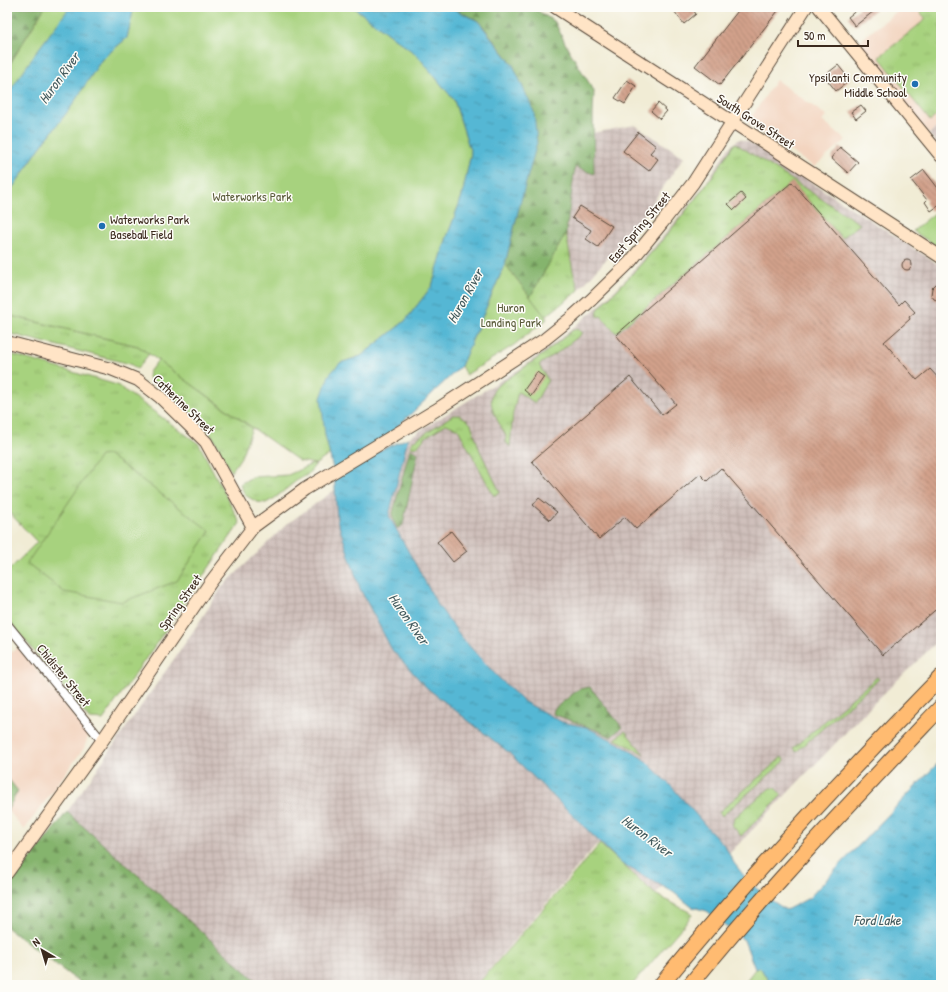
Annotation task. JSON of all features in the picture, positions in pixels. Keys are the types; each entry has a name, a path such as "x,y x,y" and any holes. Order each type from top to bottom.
{"highway":[{"path":"661,985 709,926 754,875 862,758 941,677"},
{"path":"690,985 727,939 823,831 941,707"}],"main road":[{"name":"South Grove Street","path":"555,7 941,257"},
{"name":"East Spring Street","path":"436,410 545,340 594,297 630,262 662,224 693,183 806,7"},
{"path":"819,7 941,156"},
{"name":"Catherine Street","path":"7,342 111,369 138,380 160,397 206,442 253,527"},
{"name":"Spring Street","path":"7,873 102,742 210,583 253,527 305,489 436,410"}],"street":[{"name":"Chidister Street","path":"7,624 102,742"}],"shaded area":[{"name":"Ypsilanti Community Middle School","path":"901,7 941,7 941,124 929,134 856,44"},
{"path":"776,80 827,116 822,121 846,140 814,167 749,124 750,119"},
{"path":"941,124 941,149 929,134"},
{"path":"635,125 684,157 639,222 579,290 573,271 566,233 575,166 594,174 593,133"},
{"path":"740,139 749,142 941,266 941,638 877,700 729,854 688,863 655,894 597,844 476,985 261,985 67,812 188,639 222,587 287,524 408,438 524,366 566,334 600,305 624,281 660,240 704,186 727,150"},
{"path":"18,647 83,727 88,737 84,748 24,830 7,809 7,656"}],"green space":[{"path":"7,7 45,7 7,68"},
{"path":"45,7 70,7 7,96 7,69"},
{"name":"Waterworks Park","path":"134,7 353,7 417,55 454,100 471,153 462,196 447,237 432,286 405,321 361,356 340,363 325,435 330,454 316,464 299,461 138,346 7,315 7,196 39,149 71,107 102,59 127,38"},
{"path":"450,7 532,7 555,22 567,47 594,91 594,174 575,167 566,233 530,297 505,264 520,204 513,65 479,21"},
{"name":"Ypsilanti Community Middle School","path":"916,7 941,7 941,112 930,121 879,57 926,19"},
{"path":"735,143 860,224 842,238 792,182 616,333 601,316 598,317 597,312 600,307 666,236 711,179"},
{"path":"941,208 941,249 913,231"},
{"path":"566,233 573,271 579,290 545,317 530,297"},
{"name":"Huron Landing Park","path":"505,264 547,319 514,345 466,375 461,366"},
{"path":"7,315 138,346 149,354 137,369 130,364 7,333"},
{"path":"577,329 583,333 539,365 548,380 535,403 518,392 513,413 510,447 505,441 506,436 493,411 491,398 493,392 497,386 541,356 573,330"},
{"path":"7,353 117,385 199,444 240,523 103,720 89,719 7,618 7,572 37,542 7,510"},
{"path":"158,360 252,428 241,457 231,472 214,439 201,423 148,377 149,372"},
{"path":"453,415 459,415 471,424 480,451 500,492 494,496 458,429 446,424 426,437 416,448 410,447 412,442"},
{"path":"410,449 418,453 403,525 397,528 392,516"},
{"path":"109,455 210,531 177,581 122,602 64,592 27,563 100,456"},
{"path":"312,464 316,464 307,475 296,481 275,498 266,503 257,502 245,495 240,484 252,477 288,475"},
{"path":"877,677 879,679 796,752 793,748"},
{"path":"590,687 622,727 611,737 553,714 554,709 579,689"},
{"path":"625,731 644,754 615,739"},
{"path":"782,757 785,761 722,816 719,812"},
{"path":"7,777 18,791 7,811"},
{"path":"770,788 775,788 782,795 741,836 732,825 735,817"},
{"path":"67,812 261,985 83,985 7,928 7,889"},
{"path":"600,844 655,894 693,914 632,985 477,985"},
{"path":"760,967 771,985 743,985 755,969"}],"water":[{"name":"Huron River","path":"70,7 134,7 127,38 102,59 71,107 39,149 7,196 7,95 37,51"},
{"path":"353,7 450,7 478,21 513,65 534,112 537,143 505,264 461,366 367,456 408,438 389,516 438,605 463,639 497,676 523,701 562,722 586,727 618,743 645,760 673,788 725,846 734,863 748,881 765,896 786,910 809,898 941,760 941,985 771,985 760,967 755,969 744,940 707,911 692,907 673,892 622,864 508,752 427,688 392,650 360,589 337,520 334,473 325,435 321,398 329,375 340,363 361,356 405,321 432,286 447,237 462,196 471,153 454,100 417,55"}],"building":[{"path":"671,7 691,7 696,14 684,24"},
{"path":"741,7 781,7 720,85 695,66"},
{"path":"861,7 879,7 855,26 848,17"},
{"path":"838,65 850,80 836,91 824,76"},
{"path":"627,80 636,86 625,104 615,98"},
{"path":"658,103 667,111 660,119 651,111"},
{"path":"861,105 866,111 856,119 851,112"},
{"path":"638,132 656,146 650,153 658,159 649,171 623,151"},
{"path":"840,147 858,162 848,173 831,158"},
{"path":"924,170 941,192 941,204 931,211 925,202 927,200 911,180"},
{"path":"792,182 899,305 904,300 915,312 909,317 910,319 884,342 917,380 930,369 941,381 941,605 883,655 721,468 707,481 700,474 636,529 625,517 599,539 532,461 630,377 662,415 676,404 616,335"},
{"path":"741,193 746,199 734,210 728,204"},
{"path":"580,206 612,226 598,247 586,239 591,230 572,218"},
{"path":"905,260 909,260 912,265 909,270 905,270 902,267 902,263"},
{"path":"936,284 941,284 941,302 934,299 931,295 932,288"},
{"path":"537,372 544,377 531,396 524,390"},
{"path":"539,498 557,512 550,520 533,505"},
{"path":"451,531 467,551 453,562 437,542"}],"place":[{"name":"Ypsilanti Community Middle School","path":"915,84"},
{"name":"Waterworks Park Baseball Field","path":"102,226"}],"water label":[{"name":"Ford Lake","path":"877,920"}]}
